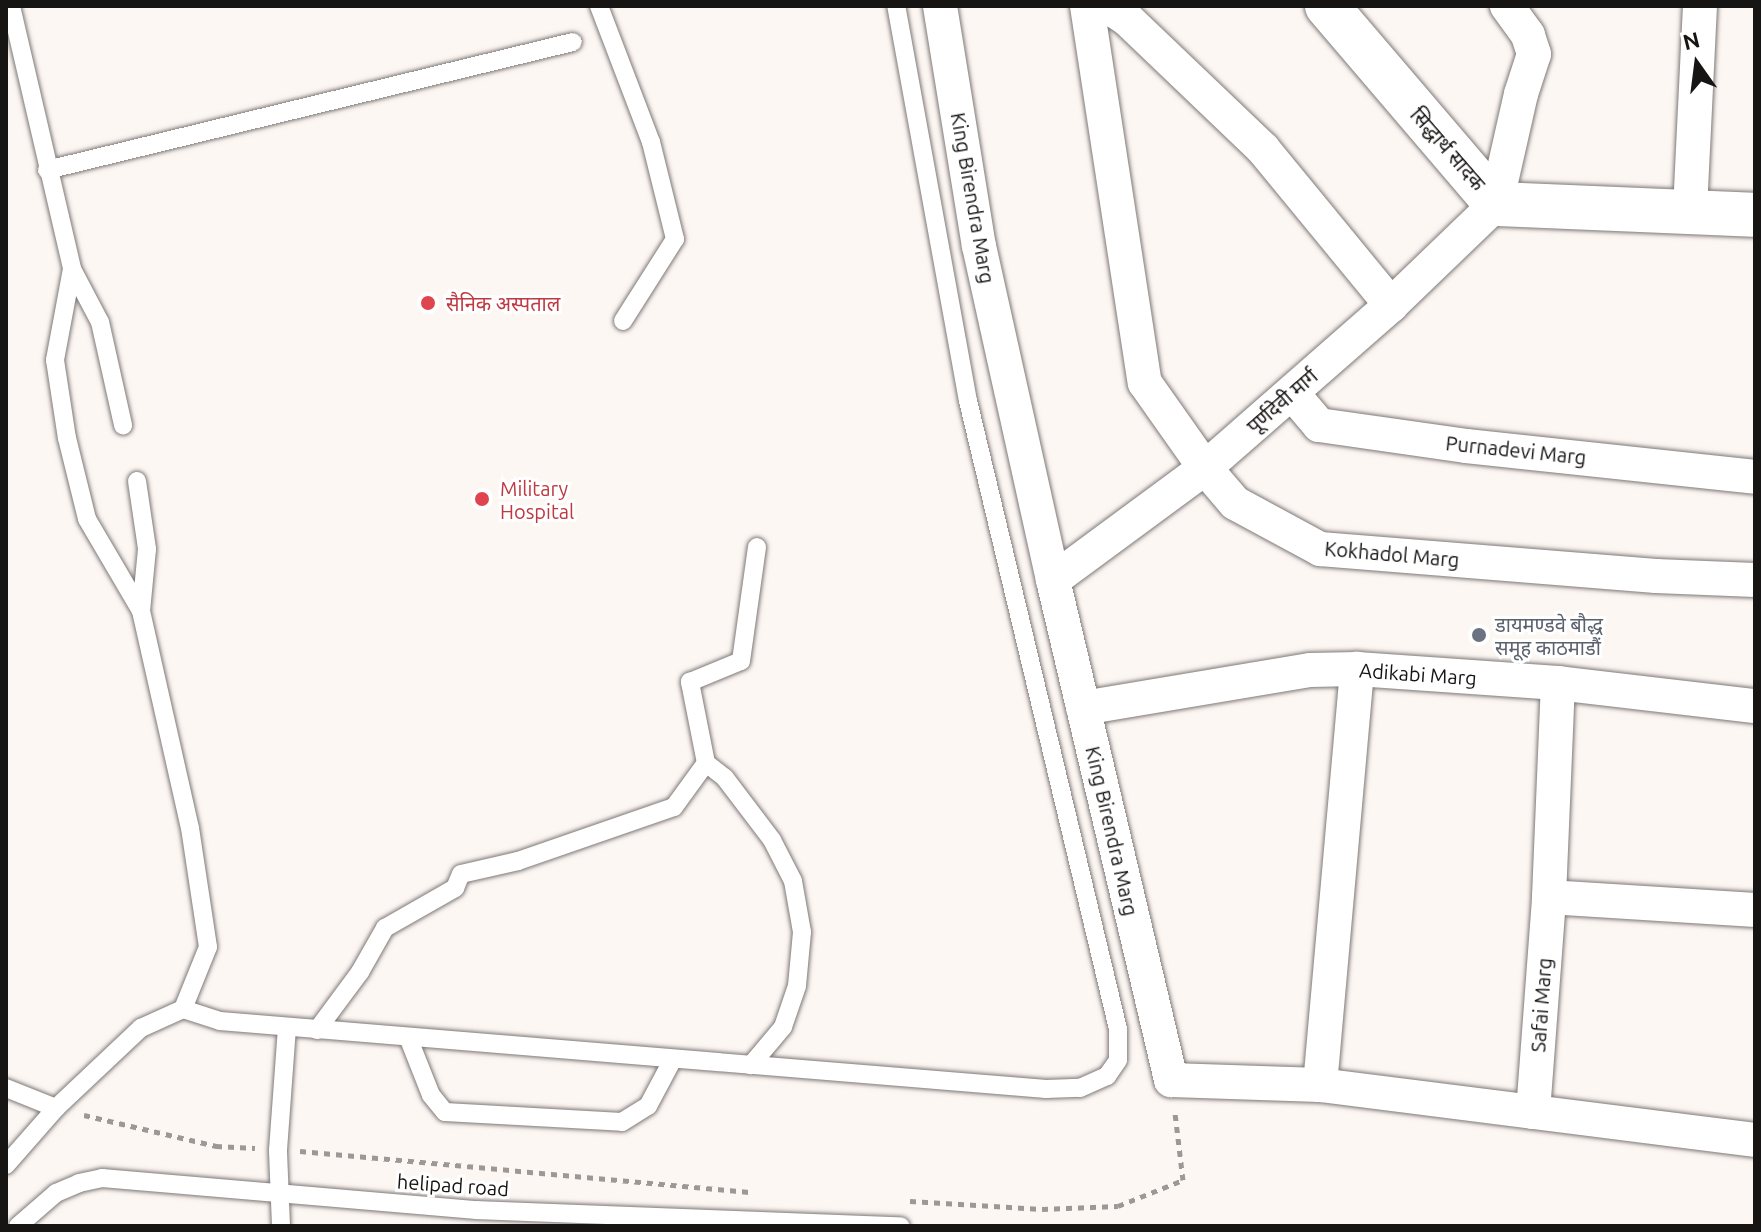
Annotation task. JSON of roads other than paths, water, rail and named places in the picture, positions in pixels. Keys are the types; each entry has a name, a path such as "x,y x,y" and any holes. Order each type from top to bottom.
{"street":[{"name":"King Birendra Marg","path":"940,6 979,246 1053,580 1171,1080 1320,1085"},
{"name":"Kokhadol Marg","path":"1087,6 1145,383 1205,468 1235,503 1320,549 1656,576 1755,580"},
{"path":"1107,6 1127,19 1263,149 1391,305"},
{"name":"सिद्धार्थ सादक","path":"1327,6 1496,204 1755,215"},
{"path":"1496,204 1521,94 1534,54 1528,35 1507,6"},
{"path":"1690,210 1700,6"},
{"name":"पूर्णदेवी मार्ग","path":"1053,580 1205,468 1391,305 1496,204"},
{"name":"Purnadevi Marg","path":"1292,393 1319,425 1466,446 1755,477"},
{"path":"1357,669 1320,1085 1755,1140"},
{"name":"Adikabi Marg","path":"1083,708 1310,670 1357,669 1558,683 1755,706"},
{"name":"Safai Marg","path":"1533,1112 1549,897 1558,683"},
{"path":"1549,897 1755,910"}],"lane":[{"path":"11,6 72,269 100,322 123,425"},
{"path":"599,6 651,142 675,239 623,321"},
{"path":"6,1165 56,1108 141,1028 183,1009 220,1021 317,1030 1046,1089 1080,1088 1107,1076 1118,1060 1118,1029 968,401 896,6"},
{"path":"47,170 573,42"},
{"path":"72,269 55,360 67,438 87,519 141,611 190,828 208,947 183,1009"},
{"path":"137,481 147,549 141,611"},
{"path":"751,1065 783,1027 797,986 802,932 793,881 772,840 725,778 706,763 690,682 741,661 757,547"},
{"path":"317,1030 360,972 385,928 455,888 461,874 518,861 674,807 706,763"},
{"path":"281,1226 278,1150 287,1027"},
{"path":"408,1037 431,1095 445,1112 622,1122 648,1106 673,1059"},
{"path":"6,1088 56,1108"},
{"name":"helipad road","path":"18,1226 56,1193 102,1178 477,1210 901,1226"}],"place":[{"name":"सैनिक अस्पताल","path":"428,303"},
{"name":"Military Hospital","path":"482,499"},
{"name":"डायमण्डवे बौद्ध समूह काठमाडौं","path":"1479,635"}]}
